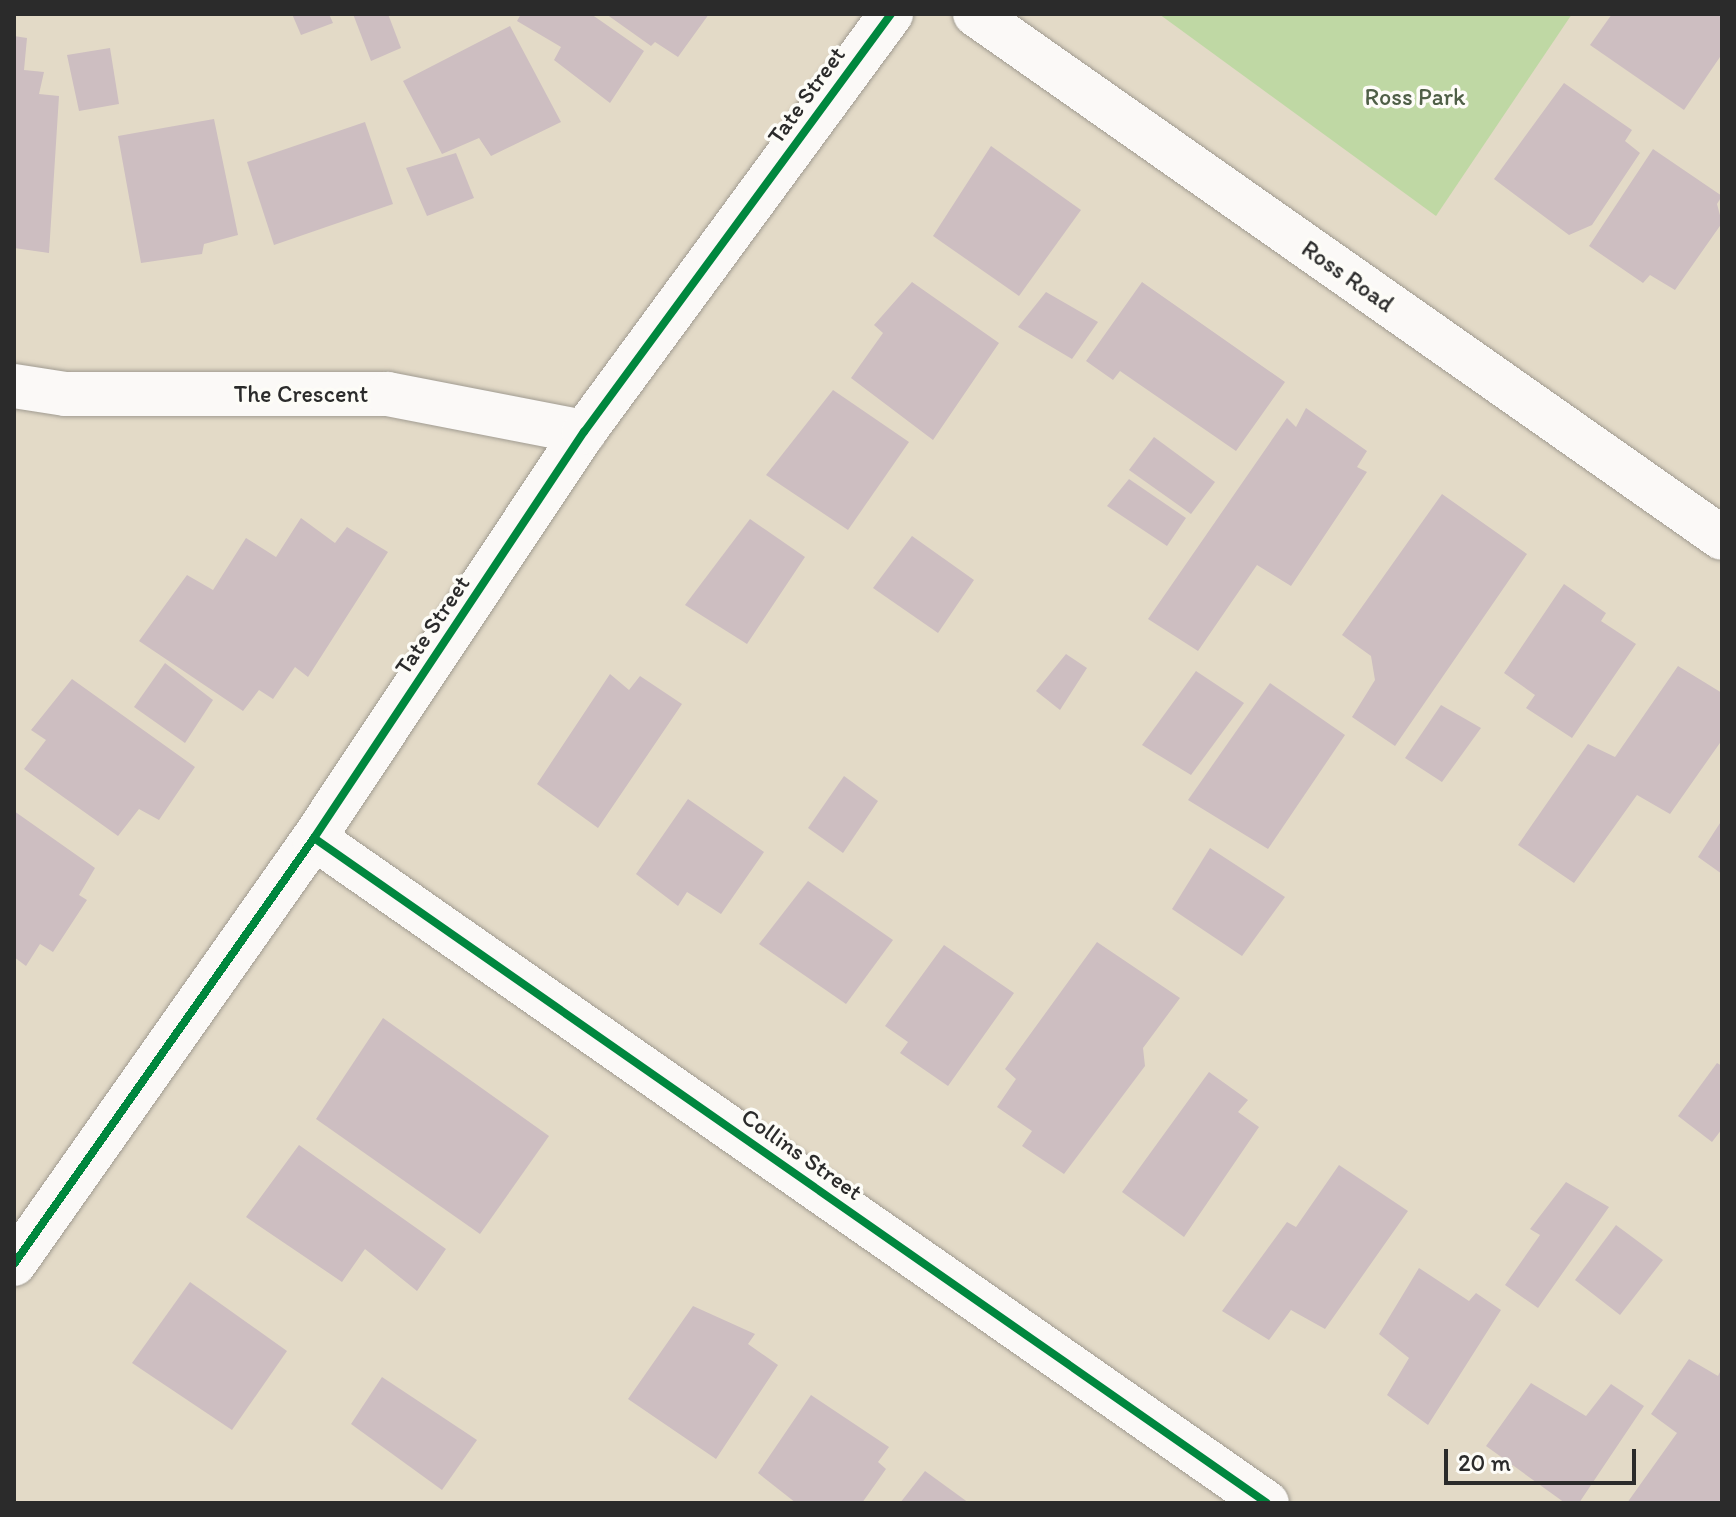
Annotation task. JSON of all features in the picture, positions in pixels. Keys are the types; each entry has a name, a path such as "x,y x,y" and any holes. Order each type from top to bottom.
{"street":[{"name":"Tate Street","path":"14,1264 314,838 584,432 891,14"},
{"name":"Ross Road","path":"975,14 1722,538"},
{"name":"The Crescent","path":"14,386 65,394 388,394 584,432"},
{"name":"Collins Street","path":"314,838 1267,1503"}],"green space":[{"name":"Ross Park","path":"1159,14 1572,14 1436,216"}],"building":[{"path":"292,14 329,14 333,23 301,35"},
{"path":"353,14 388,14 401,48 371,61"},
{"path":"521,14 591,14 644,51 610,103 554,60 561,47 517,21"},
{"path":"606,14 709,14 678,57 655,42 651,46"},
{"path":"1612,14 1722,14 1722,54 1684,110 1590,45"},
{"path":"510,26 561,122 491,156 479,138 442,154 403,81"},
{"path":"14,36 27,38 24,70 44,72 39,94 59,96 49,253 14,248"},
{"path":"110,48 119,104 79,111 67,55"},
{"path":"1564,83 1632,130 1625,141 1640,153 1592,225 1569,235 1494,179"},
{"path":"214,119 238,235 204,244 202,254 141,263 118,136"},
{"path":"365,122 393,204 274,245 247,162"},
{"path":"991,146 1081,210 1019,296 933,236"},
{"path":"1653,149 1722,196 1717,204 1722,223 1675,290 1650,275 1643,283 1589,246"},
{"path":"456,153 474,198 427,216 406,168"},
{"path":"912,282 999,343 933,440 851,378 883,333 874,325"},
{"path":"1142,282 1285,382 1236,451 1120,371 1113,380 1086,361"},
{"path":"1046,292 1098,322 1072,359 1018,327"},
{"path":"833,390 909,442 848,530 766,475"},
{"path":"1306,408 1367,451 1357,467 1367,472 1291,586 1257,565 1198,651 1148,619 1287,418 1296,427"},
{"path":"1154,437 1215,482 1191,514 1129,470"},
{"path":"1129,479 1186,518 1167,546 1107,506"},
{"path":"1442,494 1527,554 1395,746 1352,717 1375,680 1371,656 1342,635"},
{"path":"301,518 335,543 347,527 388,552 308,677 295,667 273,699 259,690 243,711 139,641 187,575 213,590 246,538 276,557"},
{"path":"750,519 805,557 747,644 685,605"},
{"path":"912,536 974,580 938,633 873,588"},
{"path":"1564,584 1606,613 1601,621 1636,644 1572,738 1526,708 1535,695 1504,673"},
{"path":"1066,654 1087,668 1060,710 1036,691"},
{"path":"165,663 213,700 185,743 134,707"},
{"path":"1678,666 1722,693 1722,740 1670,814 1637,795 1574,883 1518,845 1588,744 1615,757"},
{"path":"1196,671 1244,703 1191,775 1142,745"},
{"path":"610,674 629,690 640,676 682,704 598,828 537,784"},
{"path":"72,679 195,767 159,820 139,809 118,836 24,769 46,740 31,730"},
{"path":"1270,683 1345,735 1268,849 1188,800"},
{"path":"1441,705 1481,728 1442,782 1405,758"},
{"path":"844,776 878,801 843,853 808,828"},
{"path":"688,799 764,852 721,914 687,892 678,906 636,874"},
{"path":"14,811 95,868 79,895 87,900 53,952 40,944 26,966 14,957"},
{"path":"1722,820 1722,874 1698,857"},
{"path":"1210,848 1285,897 1242,956 1172,909"},
{"path":"808,881 893,940 846,1004 759,944"},
{"path":"1097,942 1180,998 1143,1048 1145,1066 1064,1174 1022,1146 1032,1131 997,1107 1016,1079 1005,1069"},
{"path":"944,945 1014,993 948,1086 900,1053 908,1042 885,1026"},
{"path":"383,1018 549,1136 480,1234 316,1119"},
{"path":"1717,1063 1722,1066 1722,1129 1712,1142 1678,1116"},
{"path":"1209,1072 1248,1100 1238,1112 1259,1127 1184,1237 1122,1192"},
{"path":"299,1145 446,1249 417,1291 365,1249 342,1282 246,1217"},
{"path":"1339,1165 1408,1211 1325,1329 1291,1310 1269,1340 1222,1311 1287,1222 1296,1227"},
{"path":"1566,1182 1609,1207 1538,1308 1505,1285 1540,1235 1530,1229"},
{"path":"1616,1225 1663,1260 1620,1315 1575,1280"},
{"path":"1419,1268 1469,1301 1476,1293 1501,1310 1428,1425 1387,1395 1409,1358 1379,1334"},
{"path":"190,1282 287,1351 232,1430 132,1363"},
{"path":"693,1306 755,1334 748,1344 778,1365 716,1459 628,1399"},
{"path":"1689,1359 1718,1376 1722,1368 1722,1503 1627,1503 1677,1433 1651,1414"},
{"path":"382,1377 477,1440 442,1490 351,1424"},
{"path":"1531,1383 1586,1416 1611,1384 1644,1406 1579,1503 1565,1503 1486,1446"},
{"path":"811,1395 889,1447 878,1462 886,1469 862,1503 796,1503 758,1473"},
{"path":"925,1471 969,1503 900,1503"}],"cycle path":[{"path":"14,1264 314,838 584,432 891,14"},
{"path":"314,838 1267,1503"}]}
